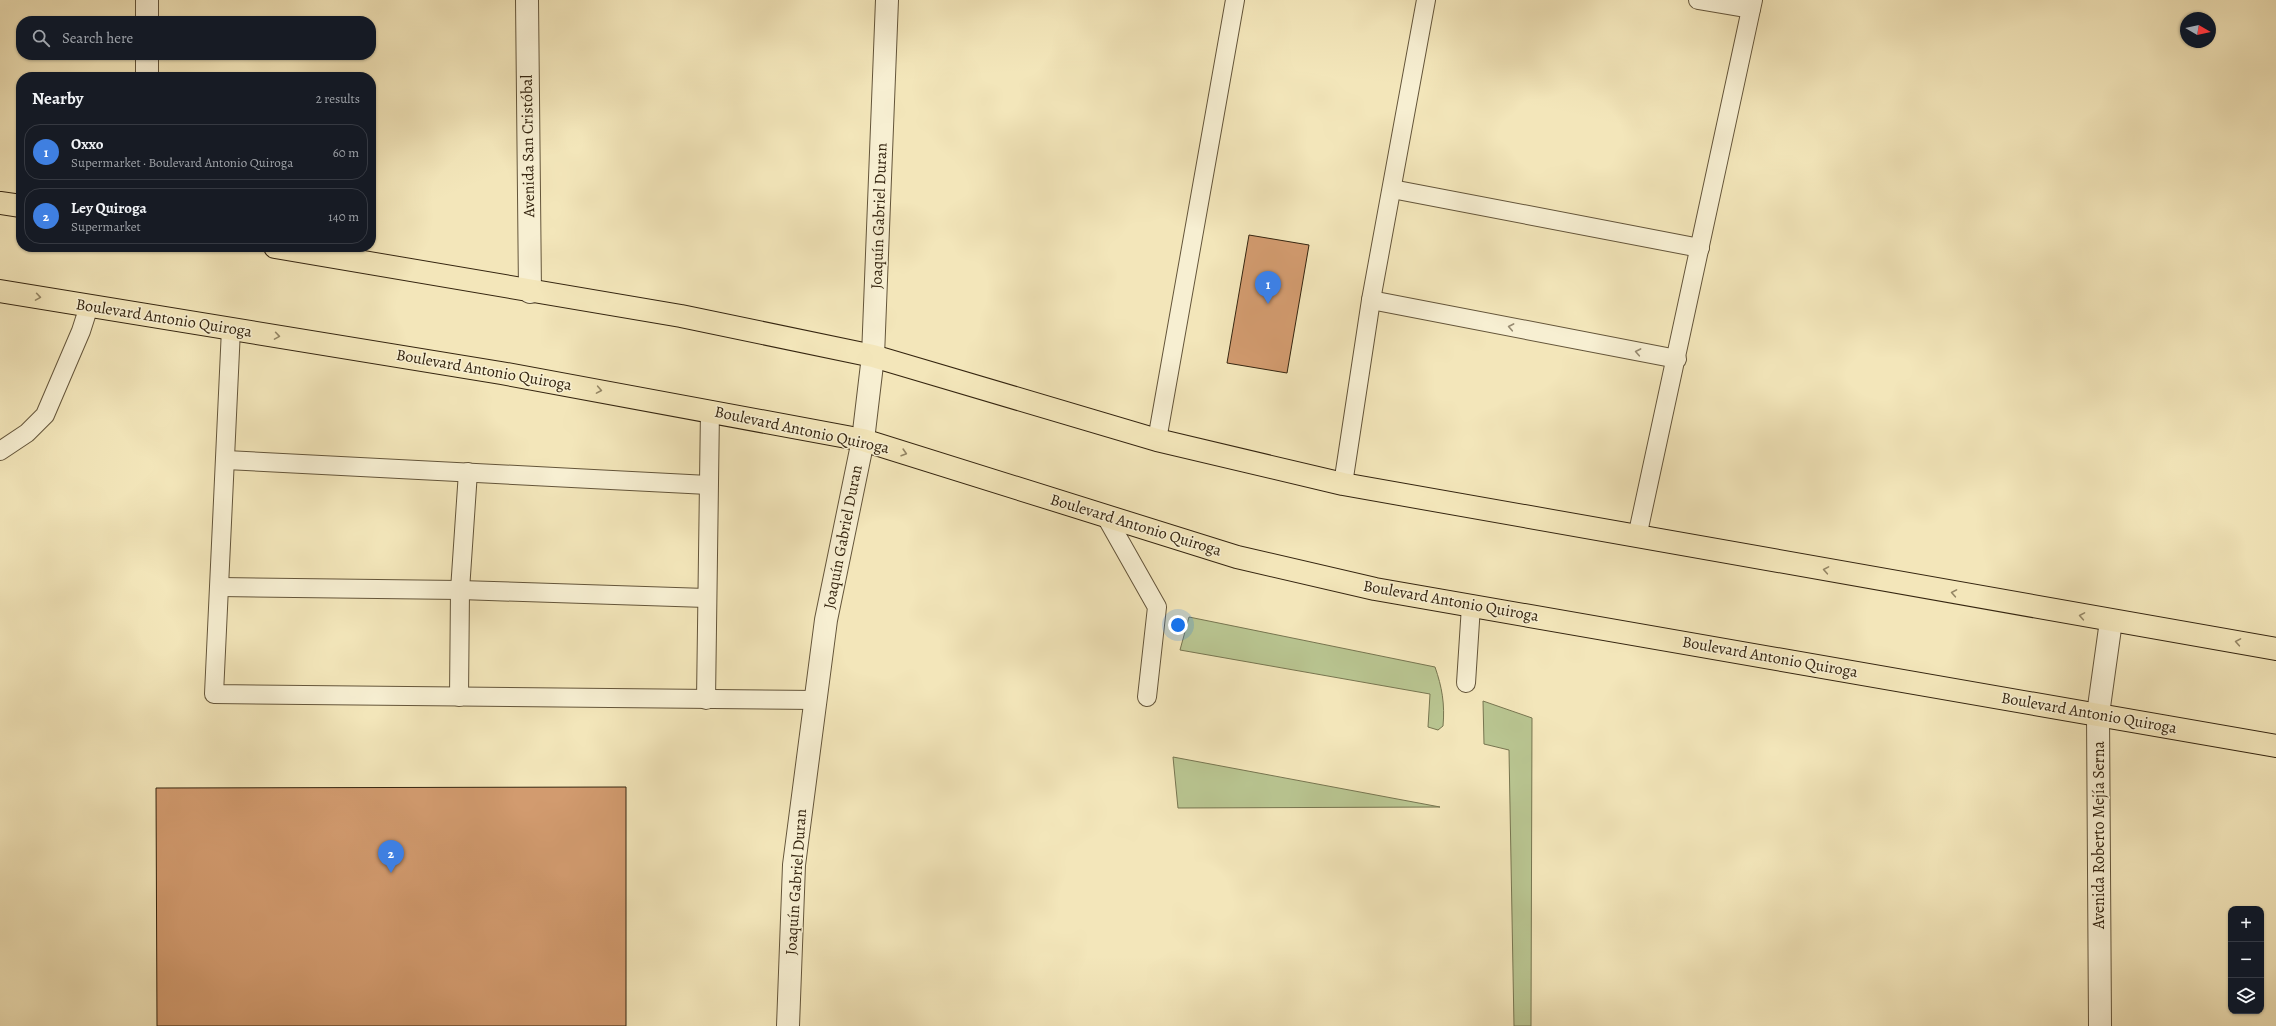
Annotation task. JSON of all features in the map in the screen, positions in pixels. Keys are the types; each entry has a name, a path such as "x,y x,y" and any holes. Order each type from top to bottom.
{"main road":[{"path":"0,203 16,205"},
{"path":"303,252 530,292 681,316 873,356 1157,440 1343,484 2276,649"},
{"name":"Boulevard Antonio Quiroga","path":"0,291 509,374 710,410 863,440 1237,557 1375,589 2276,746"}],"street":[{"path":"146,0 147,16"},
{"name":"Avenida San Cristóbal","path":"527,0 530,292"},
{"name":"Joaquín Gabriel Duran","path":"788,1026 794,865 826,620 863,440 873,356 887,0"},
{"path":"147,60 147,72"},
{"name":"Avenida Roberto Mejía Serna","path":"2100,1026 2098,714 2111,621"}],"lane":[{"path":"1157,440 1235,0"},
{"path":"1343,484 1371,300 1426,0"},
{"path":"1637,537 1677,359 1752,4 1698,0"},
{"path":"1392,189 1700,248"},
{"path":"1371,300 1677,359"},
{"path":"0,451 27,433 45,415 81,332 89,306"},
{"path":"232,329 214,694 816,700"},
{"path":"706,700 706,598 710,410"},
{"path":"226,460 708,485"},
{"path":"459,696 460,590 468,472"},
{"path":"1105,515 1157,607 1147,698"},
{"path":"220,587 460,590 706,598"},
{"path":"1466,682 1471,606"}],"green space":[{"path":"1189,617 1435,667 1444,710 1443,726 1438,730 1428,727 1430,694 1180,650"},
{"path":"1483,701 1532,718 1531,1026 1514,1026 1509,750 1484,744"},
{"path":"1173,757 1440,807 1178,808"}],"building":[{"path":"1249,235 1309,245 1287,373 1227,363"},
{"path":"626,787 626,1026 157,1026 156,788"}],"place":[{"name":"Oxxo","path":"1268,304"},
{"name":"Ley Quiroga","path":"391,873"}]}
